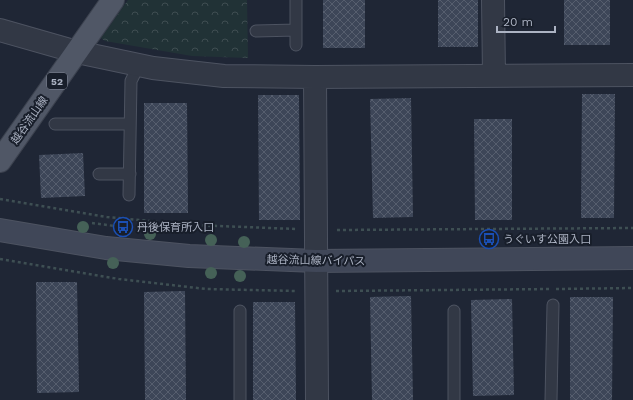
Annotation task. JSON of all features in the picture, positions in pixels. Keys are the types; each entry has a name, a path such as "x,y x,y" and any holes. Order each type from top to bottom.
{"main road":[{"name":"越谷流山線","path":"0,161 113,0"}],"street":[{"path":"493,0 494,75"},
{"path":"0,30 77,52 153,68 224,76 315,77 633,75"},
{"path":"315,77 317,400"},
{"name":"越谷流山線バイパス","path":"0,230 121,249 189,256 316,261 633,258"}],"lane":[{"path":"296,0 296,44"},
{"path":"256,31 296,30"},
{"path":"129,195 131,81 139,65"},
{"path":"55,124 130,124"},
{"path":"98,174 130,174"},
{"path":"551,400 553,305"},
{"path":"240,311 240,400"},
{"path":"454,311 454,400"}],"green space":[{"path":"128,0 247,0 248,58 192,56 105,41 101,38"}],"building":[{"path":"323,0 365,0 365,48 323,48"},
{"path":"438,0 478,0 478,47 438,47"},
{"path":"564,0 610,0 610,45 564,45"},
{"path":"582,94 615,94 614,218 581,218"},
{"path":"258,95 299,95 300,220 259,220"},
{"path":"411,98 413,217 373,218 370,99"},
{"path":"144,103 187,103 188,213 144,213"},
{"path":"474,119 512,119 512,220 475,220"},
{"path":"83,153 85,196 41,198 39,155"},
{"path":"36,282 77,282 79,392 37,393"},
{"path":"185,291 186,400 145,400 144,292"},
{"path":"411,296 413,400 372,400 370,297"},
{"path":"570,297 613,297 612,400 570,400"},
{"path":"512,299 514,395 473,396 471,300"},
{"path":"253,302 295,302 296,400 253,400"}],"place":[{"name":"丹後保育所入口","path":"123,227"},
{"name":"うぐいす公園入口","path":"489,239"}]}
